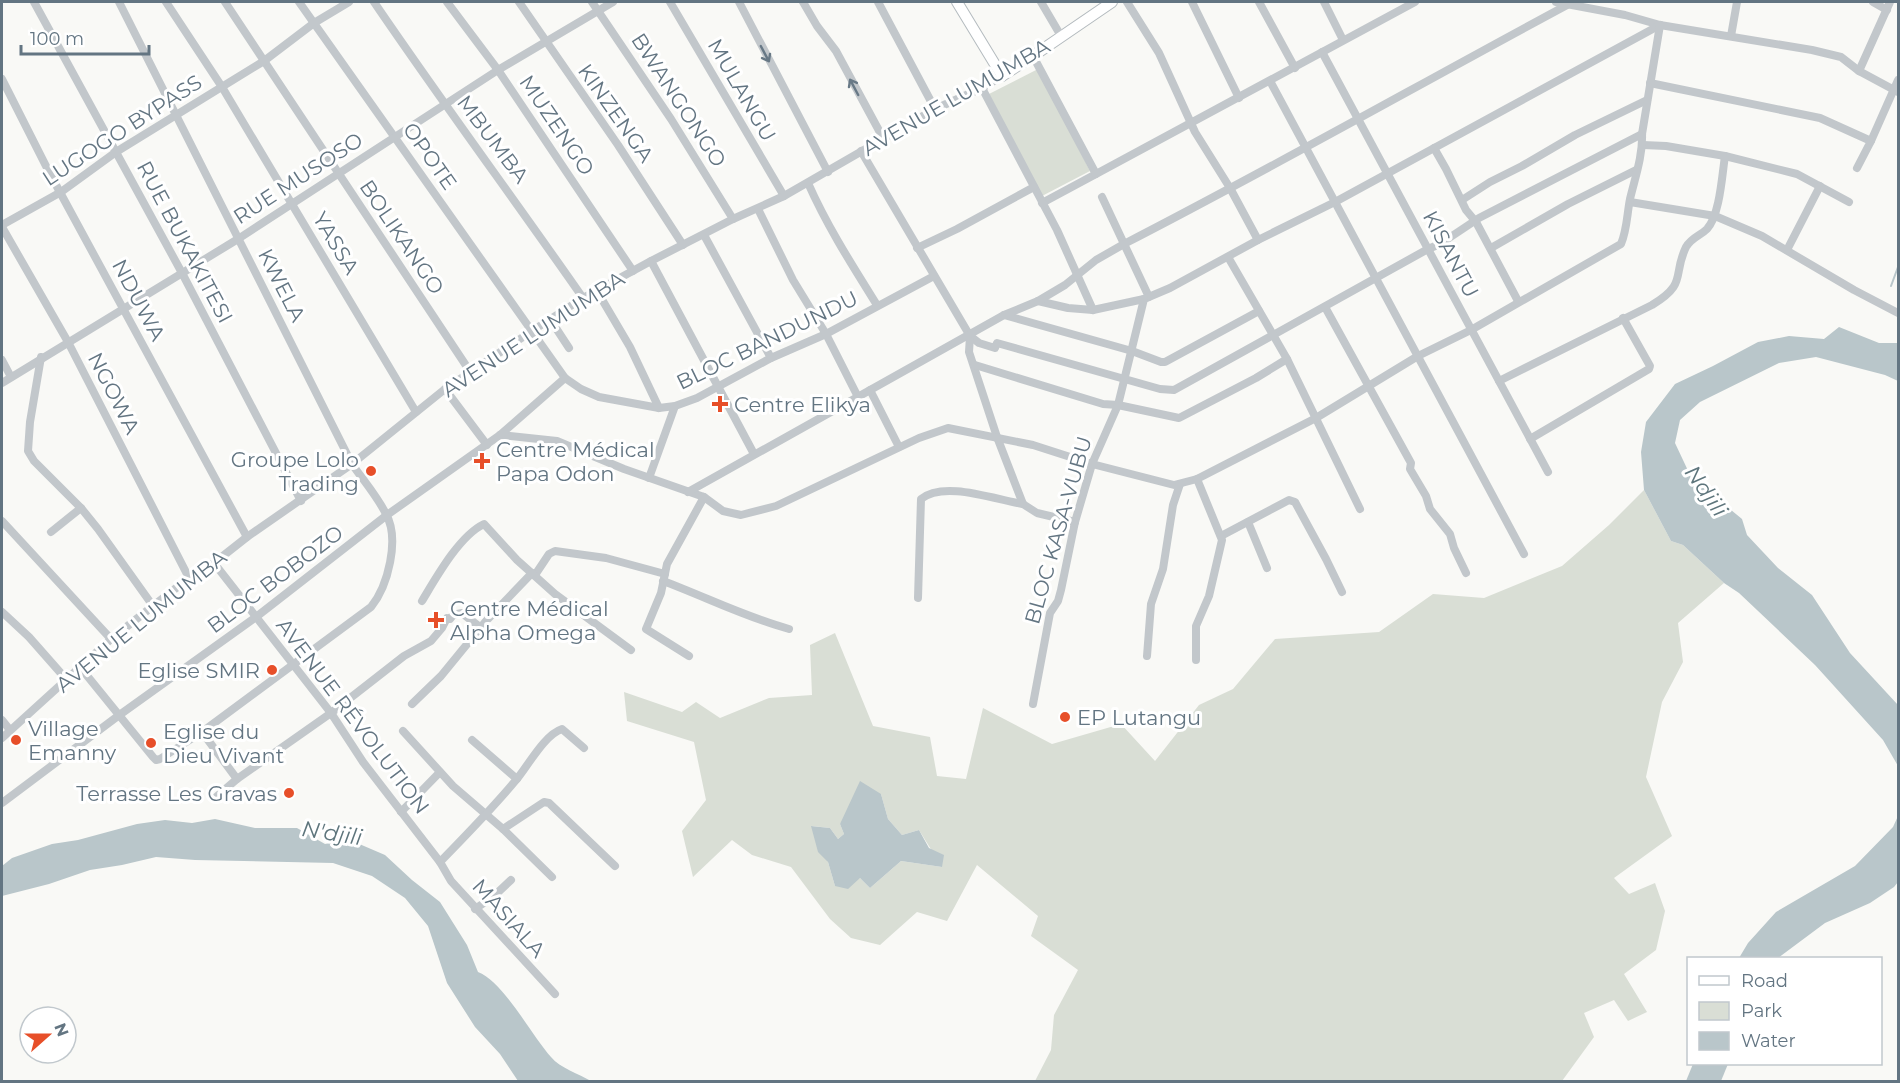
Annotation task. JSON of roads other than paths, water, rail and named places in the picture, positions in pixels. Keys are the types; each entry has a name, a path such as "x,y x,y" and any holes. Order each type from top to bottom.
{"street":[{"name":"RUE BUKAKITESI","path":"34,2 182,273 301,501"},
{"name":"KWELA","path":"119,2 352,464 387,515"},
{"name":"YASSA","path":"166,2 222,87 416,412"},
{"name":"BOLIKANGO","path":"225,2 471,373"},
{"name":"OPOTE","path":"299,2 532,331"},
{"name":"LUGOGO BYPASS","path":"2,226 61,192 116,152 264,61 314,23 349,2"},
{"name":"MBUMBA","path":"374,2 445,106 512,196 583,298"},
{"name":"MUZENGO","path":"447,2 498,70 633,271"},
{"name":"KINZENGA","path":"519,2 618,145 683,245"},
{"name":"BWANGONGO","path":"592,2 671,119 732,219"},
{"name":"RUE MUSOSO","path":"2,383 41,357 238,239 498,70 613,2"},
{"name":"MULANGU","path":"670,2 784,196"},
{"path":"739,2 828,172"},
{"path":"804,2 817,26 837,51 882,138"},
{"path":"878,2 935,109"},
{"path":"957,2 1002,76"},
{"path":"1041,2 1062,36"},
{"name":"AVENUE LUMUMBA","path":"2,738 111,639 189,578 214,563 246,537 352,464 445,389 532,331 583,298 651,261 732,219 784,196 882,138 935,109 981,88 1112,2"},
{"path":"1127,2 1159,53 1191,124 1258,240"},
{"path":"1192,2 1239,98"},
{"path":"1258,2 1295,68"},
{"path":"1324,2 1343,40"},
{"path":"1042,203 1295,68 1404,4 1415,2"},
{"path":"1556,2 1625,15 1660,25 1831,53 1897,91"},
{"path":"1731,36 1737,2"},
{"path":"1859,71 1889,6 1873,2"},
{"path":"688,492 1004,315 1038,301 1077,276 1096,260 1124,244 1306,148 1357,118 1569,4"},
{"path":"500,435 557,441 649,478 704,497 723,512 741,515 776,506 899,447 948,428 1033,445 1092,464 1174,485 1197,479 1316,418 1418,356 1471,330 1621,244 1625,235 1636,170 1643,144 1642,134 1660,25"},
{"path":"1038,301 1068,308 1093,310 1147,298 1170,288 1258,240 1335,202 1660,25"},
{"name":"KISANTU","path":"1322,52 1548,472"},
{"path":"1033,56 1096,174"},
{"name":"NDUWA","path":"2,79 246,537"},
{"path":"1857,168 1897,91 1899,80"},
{"path":"1270,81 1524,554"},
{"path":"1650,83 1820,118 1871,141"},
{"path":"981,88 1057,230 1093,310"},
{"path":"1462,200 1575,135 1647,100"},
{"path":"861,151 970,336 979,343 995,348 997,343 1160,389 1174,390 1440,244 1489,213 1642,134"},
{"path":"1643,144 1725,156 1797,174 1849,202"},
{"path":"1434,148 1466,210 1491,248 1505,280 1518,301"},
{"path":"1499,381 1663,298 1674,287 1683,256 1692,238 1708,228 1715,216 1725,156"},
{"path":"1491,248 1568,204 1636,170"},
{"path":"808,183 828,225 877,305"},
{"path":"1787,250 1820,186"},
{"path":"917,248 1034,187"},
{"path":"1102,197 1147,298"},
{"path":"1630,201 1715,216 1762,236 1854,290 1899,313"},
{"path":"758,209 793,280 826,334 858,397"},
{"name":"NGOWA","path":"2,226 68,342 189,578"},
{"path":"704,235 771,358"},
{"path":"1228,258 1287,359 1360,509"},
{"path":"651,261 754,454"},
{"name":"BLOC BANDUNDU","path":"532,331 565,378 581,389 599,397 659,408 675,406 697,398 771,358 826,334 934,276"},
{"path":"597,291 630,347 659,408"},
{"name":"BLOC KASA-VUBU","path":"1033,704 1050,613 1058,601 1075,522 1092,464 1118,405 1147,298"},
{"path":"1325,307 1411,463 1410,469 1426,496 1430,509 1450,534 1466,573"},
{"path":"1004,315 1165,362 1259,311"},
{"path":"1530,439 1649,369 1650,366 1623,318"},
{"path":"550,320 569,348"},
{"path":"970,336 969,352 997,437 1023,504"},
{"path":"41,357 30,422 28,451 81,508 153,606"},
{"path":"975,365 1103,404 1179,418 1256,378 1287,359"},
{"path":"2,360 11,377"},
{"name":"BLOC BOBOZO","path":"2,803 256,617 387,515 487,445 565,378"},
{"path":"445,389 487,445"},
{"path":"870,390 899,447"},
{"path":"649,478 675,406"},
{"path":"1196,660 1196,626 1209,596 1221,536 1197,479"},
{"path":"1147,656 1151,604 1163,569 1173,506 1180,484"},
{"path":"918,598 921,500 927,495 967,492 1000,501 1023,504 1036,513 1075,522"},
{"path":"689,656 646,629 661,593 675,549 704,497"},
{"path":"1221,536 1289,500 1295,502 1342,592"},
{"path":"51,532 81,508"},
{"path":"80,667 156,760 160,759 202,732 370,607 376,600 390,565 392,531 387,515"},
{"path":"2,521 111,639"},
{"path":"1248,522 1267,567"},
{"path":"422,601 449,558 484,524 555,594 631,650"},
{"path":"412,704 441,676 481,628 549,554 555,551 606,558 664,578 744,615 789,629"},
{"name":"AVENUE RÉVOLUTION","path":"214,563 331,713 363,762 440,862"},
{"path":"2,612 29,637 66,679"},
{"path":"215,798 237,779 331,713 404,656 431,641 445,621 453,615 462,613 481,628"},
{"path":"2,720 10,730"},
{"path":"440,862 517,779 557,730 562,729 584,748"},
{"path":"403,731 440,772 552,877"},
{"path":"202,732 237,779"},
{"path":"472,740 517,779"},
{"path":"401,812 440,772"},
{"path":"503,829 544,802 549,803 615,866"},
{"name":"MASIALA","path":"440,862 451,880 475,909 555,994"},
{"path":"475,909 511,880"}],"water":[{"name":"Ndjili","path":"1839,327 1879,343 1898,343 1898,381 1885,375 1816,357 1779,363 1700,402 1680,420 1675,443 1691,477 1742,519 1747,535 1778,568 1812,595 1850,653 1898,705 1898,766 1883,740 1815,665 1739,593 1724,583 1683,545 1671,541 1644,490 1641,452 1646,422 1675,384 1758,342 1789,336 1824,339"},
{"path":"860,781 881,794 888,819 902,835 919,830 929,848 944,855 942,867 901,861 870,888 860,878 848,889 835,886 828,862 818,852 811,826 830,828 838,839 844,834 840,824"},
{"path":"1898,816 1898,882 1894,887 1870,903 1825,923 1779,957 1740,957 1748,943 1776,912 1855,866 1893,827"},
{"path":"215,819 255,828 297,828 325,844 350,840 385,855 440,902 467,945 478,972 488,977 507,997 551,1057 564,1068 591,1081 518,1081 500,1054 475,1027 447,983 428,926 405,898 372,876 333,863 156,857 90,870 49,884 2,896 2,866 12,858 52,844 78,840 137,824 165,820 192,823"},
{"path":"1693,1065 1728,1065 1721,1081 1686,1081"}],"waterway":[{"path":"1891,286 1898,267"}],"place":[{"name":"Centre Elikya","path":"720,404"},
{"name":"Centre Médical Papa Odon","path":"482,461"},
{"name":"Groupe Lolo Trading","path":"371,471"},
{"name":"Centre Médical Alpha Omega","path":"436,620"},
{"name":"Eglise SMIR","path":"272,670"},
{"name":"EP Lutangu","path":"1065,717"},
{"name":"Village Emanny","path":"16,740"},
{"name":"Eglise du Dieu Vivant","path":"151,743"},
{"name":"Terrasse Les Gravas","path":"289,793"}],"water label":[{"name":"N'djili","path":"332,833"}]}
